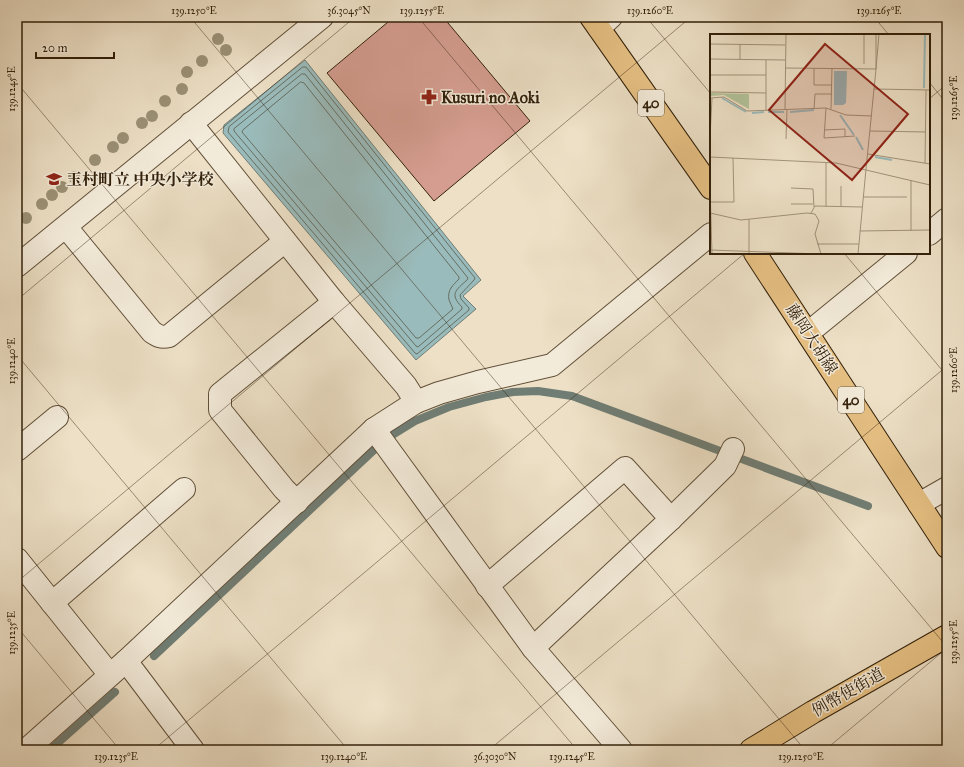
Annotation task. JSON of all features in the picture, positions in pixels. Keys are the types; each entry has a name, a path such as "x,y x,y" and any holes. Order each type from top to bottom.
{"main road":[{"name":"40","path":"600,20 710,186"},
{"name":"藤岡大胡線","path":"756,254 947,546"},
{"name":"例幣使街道","path":"751,750 819,709 947,636"}],"street":[{"path":"17,266 322,17"},
{"path":"192,123 334,302 406,386 416,402"},
{"path":"930,233 947,219"},
{"path":"66,227 152,332 163,337 169,336 285,241"},
{"path":"26,750 118,668 374,429 416,402 439,393 478,382 552,365 710,235"},
{"path":"808,333 905,254"},
{"path":"297,502 284,489 220,410 220,394 334,302"},
{"path":"17,450 57,417"},
{"path":"374,429 533,648 620,750"},
{"path":"533,648 671,519 729,457"},
{"path":"487,586 625,468 671,519"},
{"path":"919,504 947,488"},
{"path":"52,603 184,489"},
{"path":"17,559 52,603 118,668 193,750"}],"water":[{"path":"305,60 481,280 463,296 476,309 416,360 223,133 224,125"}],"building":[{"name":"Kusuri no Aoki","path":"394,17 443,17 530,121 434,201 327,73"}],"waterway":[{"path":"389,437 415,421 449,407 486,397 513,392 538,391 572,396 868,506"},
{"path":"154,656 374,450"},
{"path":"50,750 115,692"}],"place":[{"name":"Kusuri no Aoki","path":"429,97"},
{"name":"玉村町立 中央小学校","path":"54,179"}]}
